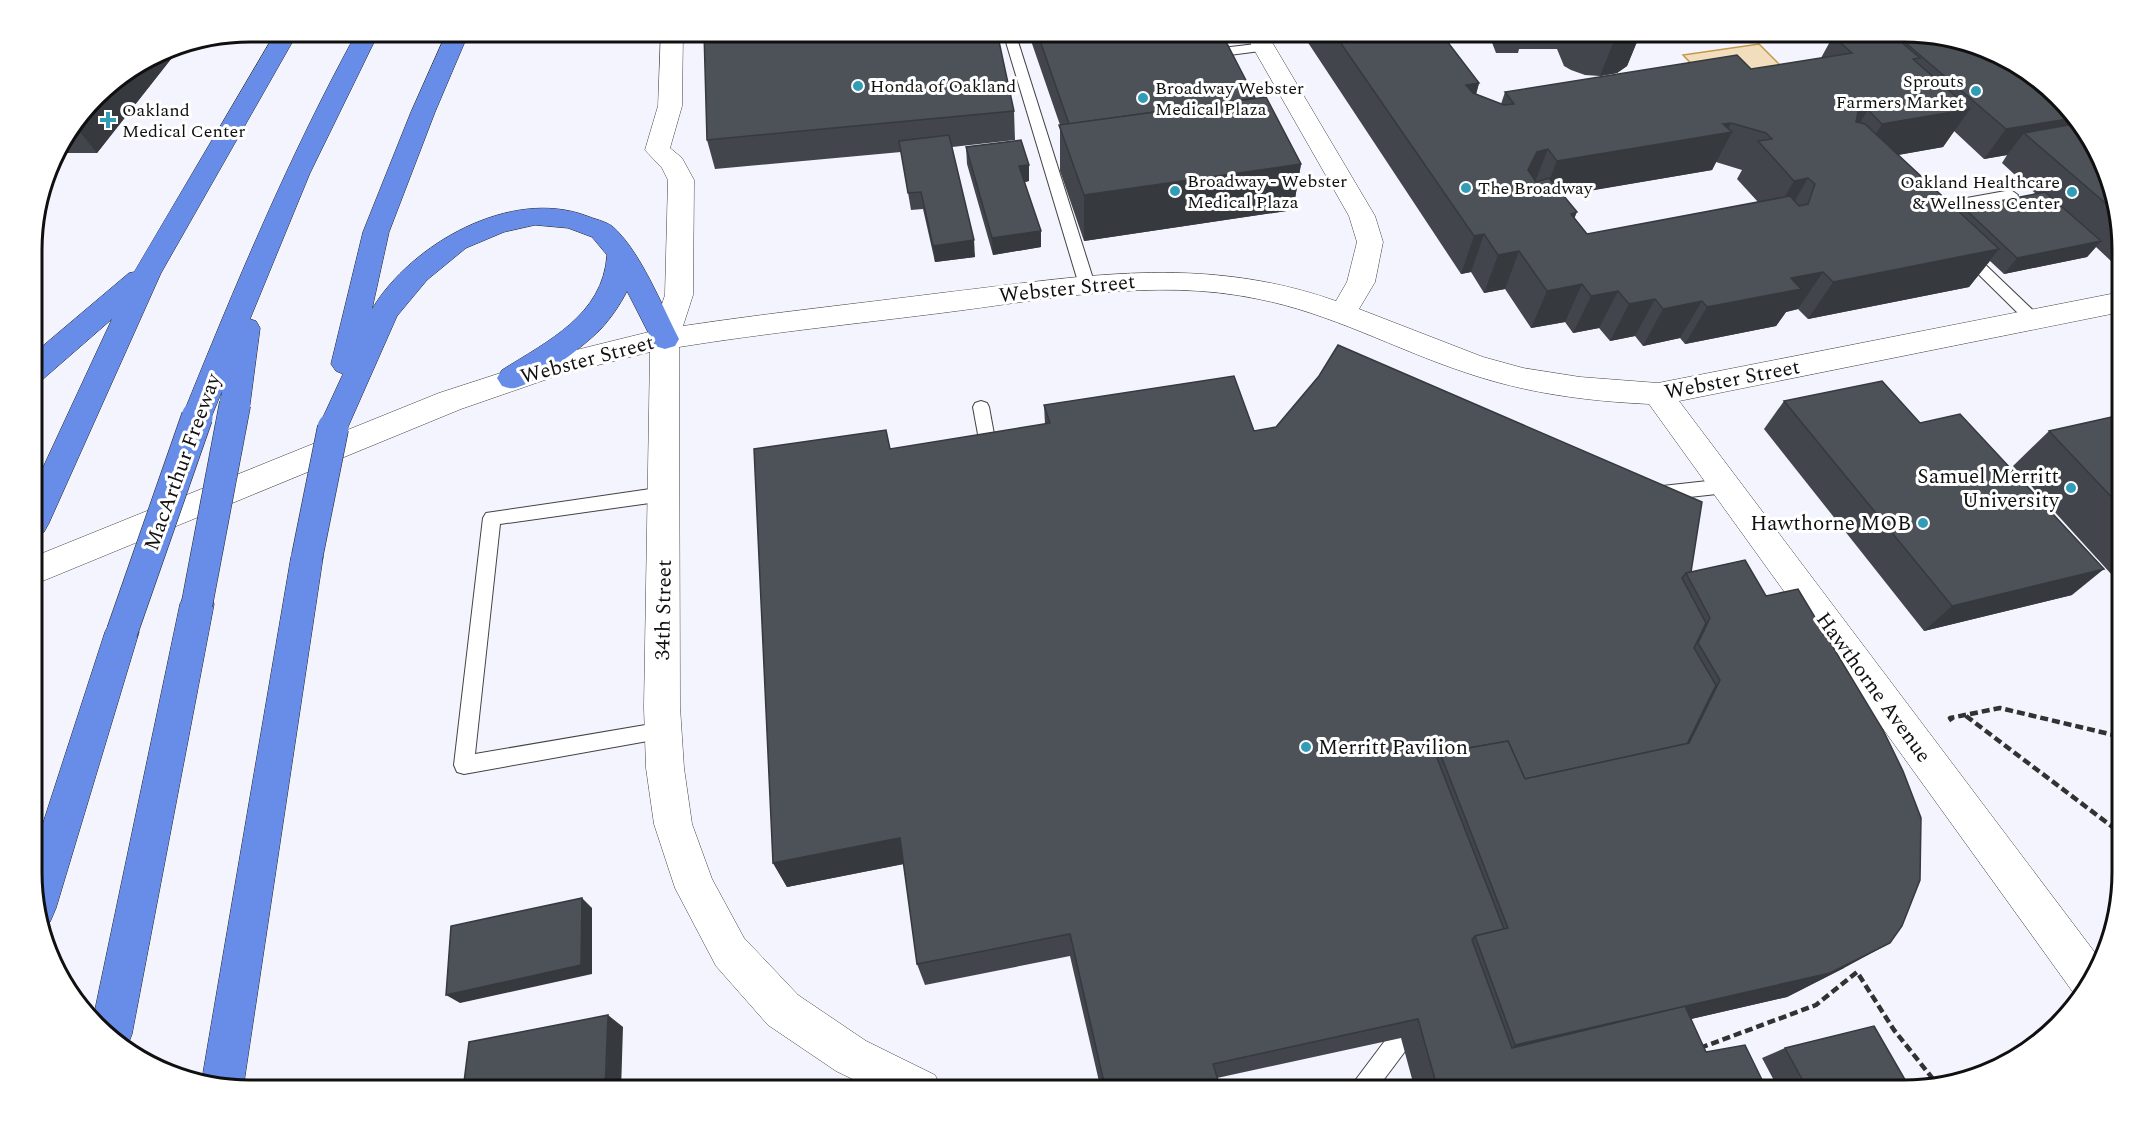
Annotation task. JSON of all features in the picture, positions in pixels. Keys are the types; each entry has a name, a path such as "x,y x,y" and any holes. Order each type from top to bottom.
{"highway":[{"path":"42,502 147,273 281,42"},
{"name":"MacArthur Freeway","path":"43,886 122,632 197,417 255,270 311,145 363,42"},
{"path":"224,1078 307,557 333,428 356,359 376,232 423,112 454,42"},
{"path":"356,359 385,312 417,273 457,242 496,225 535,216 572,219 601,231 621,253 665,339"},
{"path":"512,378 568,341 594,318 611,296 620,274 621,253"},
{"path":"112,1027 235,404 255,270"},
{"path":"42,363 147,273"}],"street":[{"name":"34th Street","path":"672,42 671,110 666,131 657,150 673,164 681,180 680,295 665,339 663,731 665,768 673,824 695,888 730,952 783,1010 851,1056 900,1080"},
{"path":"1261,42 1362,216 1368,233 1370,242 1361,282 1343,313"},
{"name":"Webster Street","path":"42,567 450,401 512,378 596,354 665,339 1086,285 1169,280 1257,289 1343,313 1505,374 1581,389 1658,394 2112,304"},
{"name":"Hawthorne Avenue","path":"1658,394 2085,974"}],"lane":[{"path":"1012,42 1086,285"},
{"path":"1214,52 1249,42"},
{"path":"1939,228 1922,211 2011,195"},
{"path":"1956,244 2033,319"},
{"path":"981,407 993,468"},
{"path":"1632,497 1726,486"},
{"path":"663,731 464,765 492,518 664,494"},
{"path":"1370,1080 1401,1038"}],"path":[{"path":"1918,746 1964,737 1950,718 2000,708 2112,735"},
{"path":"1965,716 2112,826"},
{"path":"1697,1048 1816,1005 1857,972 1883,1015 1932,1078"}],"shaded area":[{"path":"1759,44 1781,66 1704,77 1683,55"}],"building":[{"name":"Honda of Oakland","path":"704,42 999,42 1014,111 707,140"},
{"path":"1040,42 1226,42 1255,98 1069,124"},
{"name":"The Broadway","path":"1340,42 1448,42 1479,83 1466,85 1473,93 1504,105 1514,104 1505,92 1737,55 1751,69 1852,53 1840,42 1901,42 1920,58 1913,59 1970,109 1882,124 1868,110 1858,112 1856,122 1865,124 1999,249 1833,282 1823,272 1791,278 1801,289 1707,307 1702,301 1663,309 1655,299 1629,304 1618,291 1591,296 1582,284 1547,291 1519,251 1498,255 1484,234 1474,236","holes":["1731,123 1766,133 1772,139 1758,141 1794,181 1808,178 1815,184 1808,204 1799,206 1790,196 1587,234 1571,214 1577,212 1549,178 1536,182 1528,170 1537,152 1548,149 1557,161 1732,132 1723,124"]},
{"path":"1905,42 1958,49 1996,63 2020,77 2041,94 2065,119 2006,129"},
{"path":"1266,97 1301,164 1084,195 1059,125"},
{"path":"2070,125 2096,170 2106,204 2024,133"},
{"path":"949,135 974,240 933,246 921,192 908,193 899,141"},
{"path":"1021,140 1029,165 1019,166 1041,231 992,238 966,147"},
{"path":"2045,192 2101,241 2017,258 1964,208"},
{"name":"Merritt Pavilion","path":"1338,345 1702,502 1691,572 1686,573 1682,578 1706,623 1694,648 1716,685 1687,744 1525,779 1508,741 1440,753 1437,758 1504,929 1475,936 1472,940 1512,1048 1685,1006 1706,1052 1745,1045 1762,1080 1435,1080 1418,1019 1213,1064 1218,1080 1103,1080 1070,934 917,964 900,838 773,863 754,449 886,430 890,449 1050,423 1044,405 1234,376 1254,431 1276,427 1319,376"},
{"name":"Hawthorne MOB","path":"1882,381 1920,423 1960,414 2104,569 1952,606 1784,401"},
{"path":"2112,417 2112,498 2049,431"},
{"path":"1745,560 1766,596 1798,589 1883,730 1903,771 1921,818 1920,880 1902,926 1890,943 1830,973 1515,1045 1475,936 1508,928 1440,753 1508,741 1525,779 1689,743 1720,680 1698,643 1710,618 1686,573"},
{"path":"582,898 581,965 446,995 451,926"},
{"path":"608,1015 605,1080 464,1080 469,1042"},
{"path":"1874,1026 1905,1080 1803,1080 1785,1048"}],"place":[{"name":"Honda of Oakland","path":"858,86"},
{"name":"Sprouts Farmers Market","path":"1976,91"},
{"name":"Broadway Webster Medical Plaza","path":"1143,98"},
{"name":"Oakland Medical Center","path":"108,120"},
{"name":"The Broadway","path":"1466,188"},
{"name":"Broadway - Webster Medical Plaza","path":"1175,191"},
{"name":"Oakland Healthcare & Wellness Center","path":"2072,192"},
{"name":"Samuel Merritt University","path":"2071,488"},
{"name":"Hawthorne MOB","path":"1923,523"},
{"name":"Merritt Pavilion","path":"1306,747"}]}
